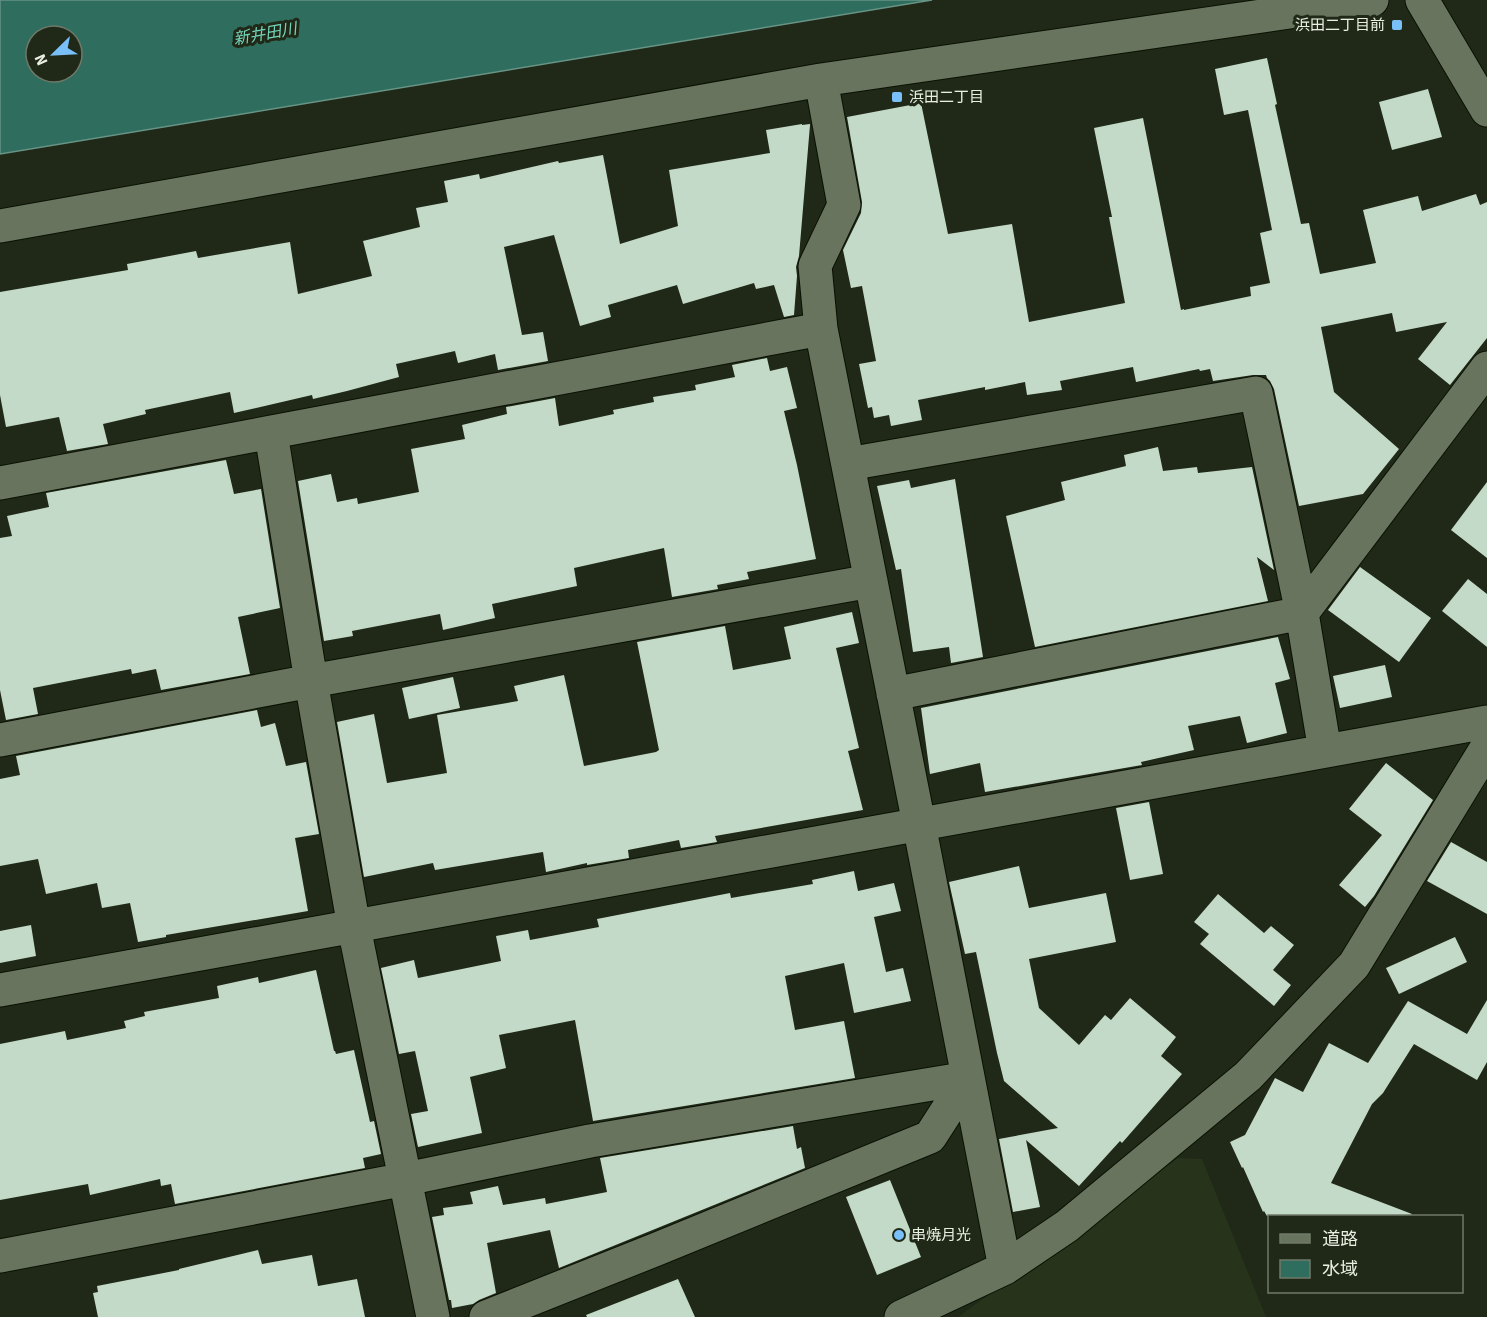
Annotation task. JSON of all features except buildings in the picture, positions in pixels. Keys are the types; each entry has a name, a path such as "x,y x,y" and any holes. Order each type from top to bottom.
{"street":[{"path":"0,226 821,80 1372,0"},
{"path":"1422,0 1487,110"},
{"path":"821,80 844,206 815,266 821,329 1005,1268"},
{"path":"0,483 821,329"},
{"path":"893,694 1302,613 1487,368"},
{"path":"848,464 1256,393 1302,613 1325,751"},
{"path":"272,433 311,681 354,927 434,1317"},
{"path":"0,740 311,681 871,581"},
{"path":"0,990 1487,722"},
{"path":"901,1317 1005,1268 1067,1227 1248,1076 1354,965 1487,747"},
{"path":"0,1256 406,1179 602,1138 968,1078"},
{"path":"486,1317 930,1137 968,1078"}],"shaded area":[{"path":"1178,1158 1202,1159 1266,1317 958,1317"}],"water":[{"name":"新井田川","path":"0,0 932,0 0,154"}],"place":[{"name":"浜田二丁目前","path":"1397,25"},
{"name":"浜田二丁目","path":"897,97"},
{"name":"串焼月光","path":"899,1235"}]}
